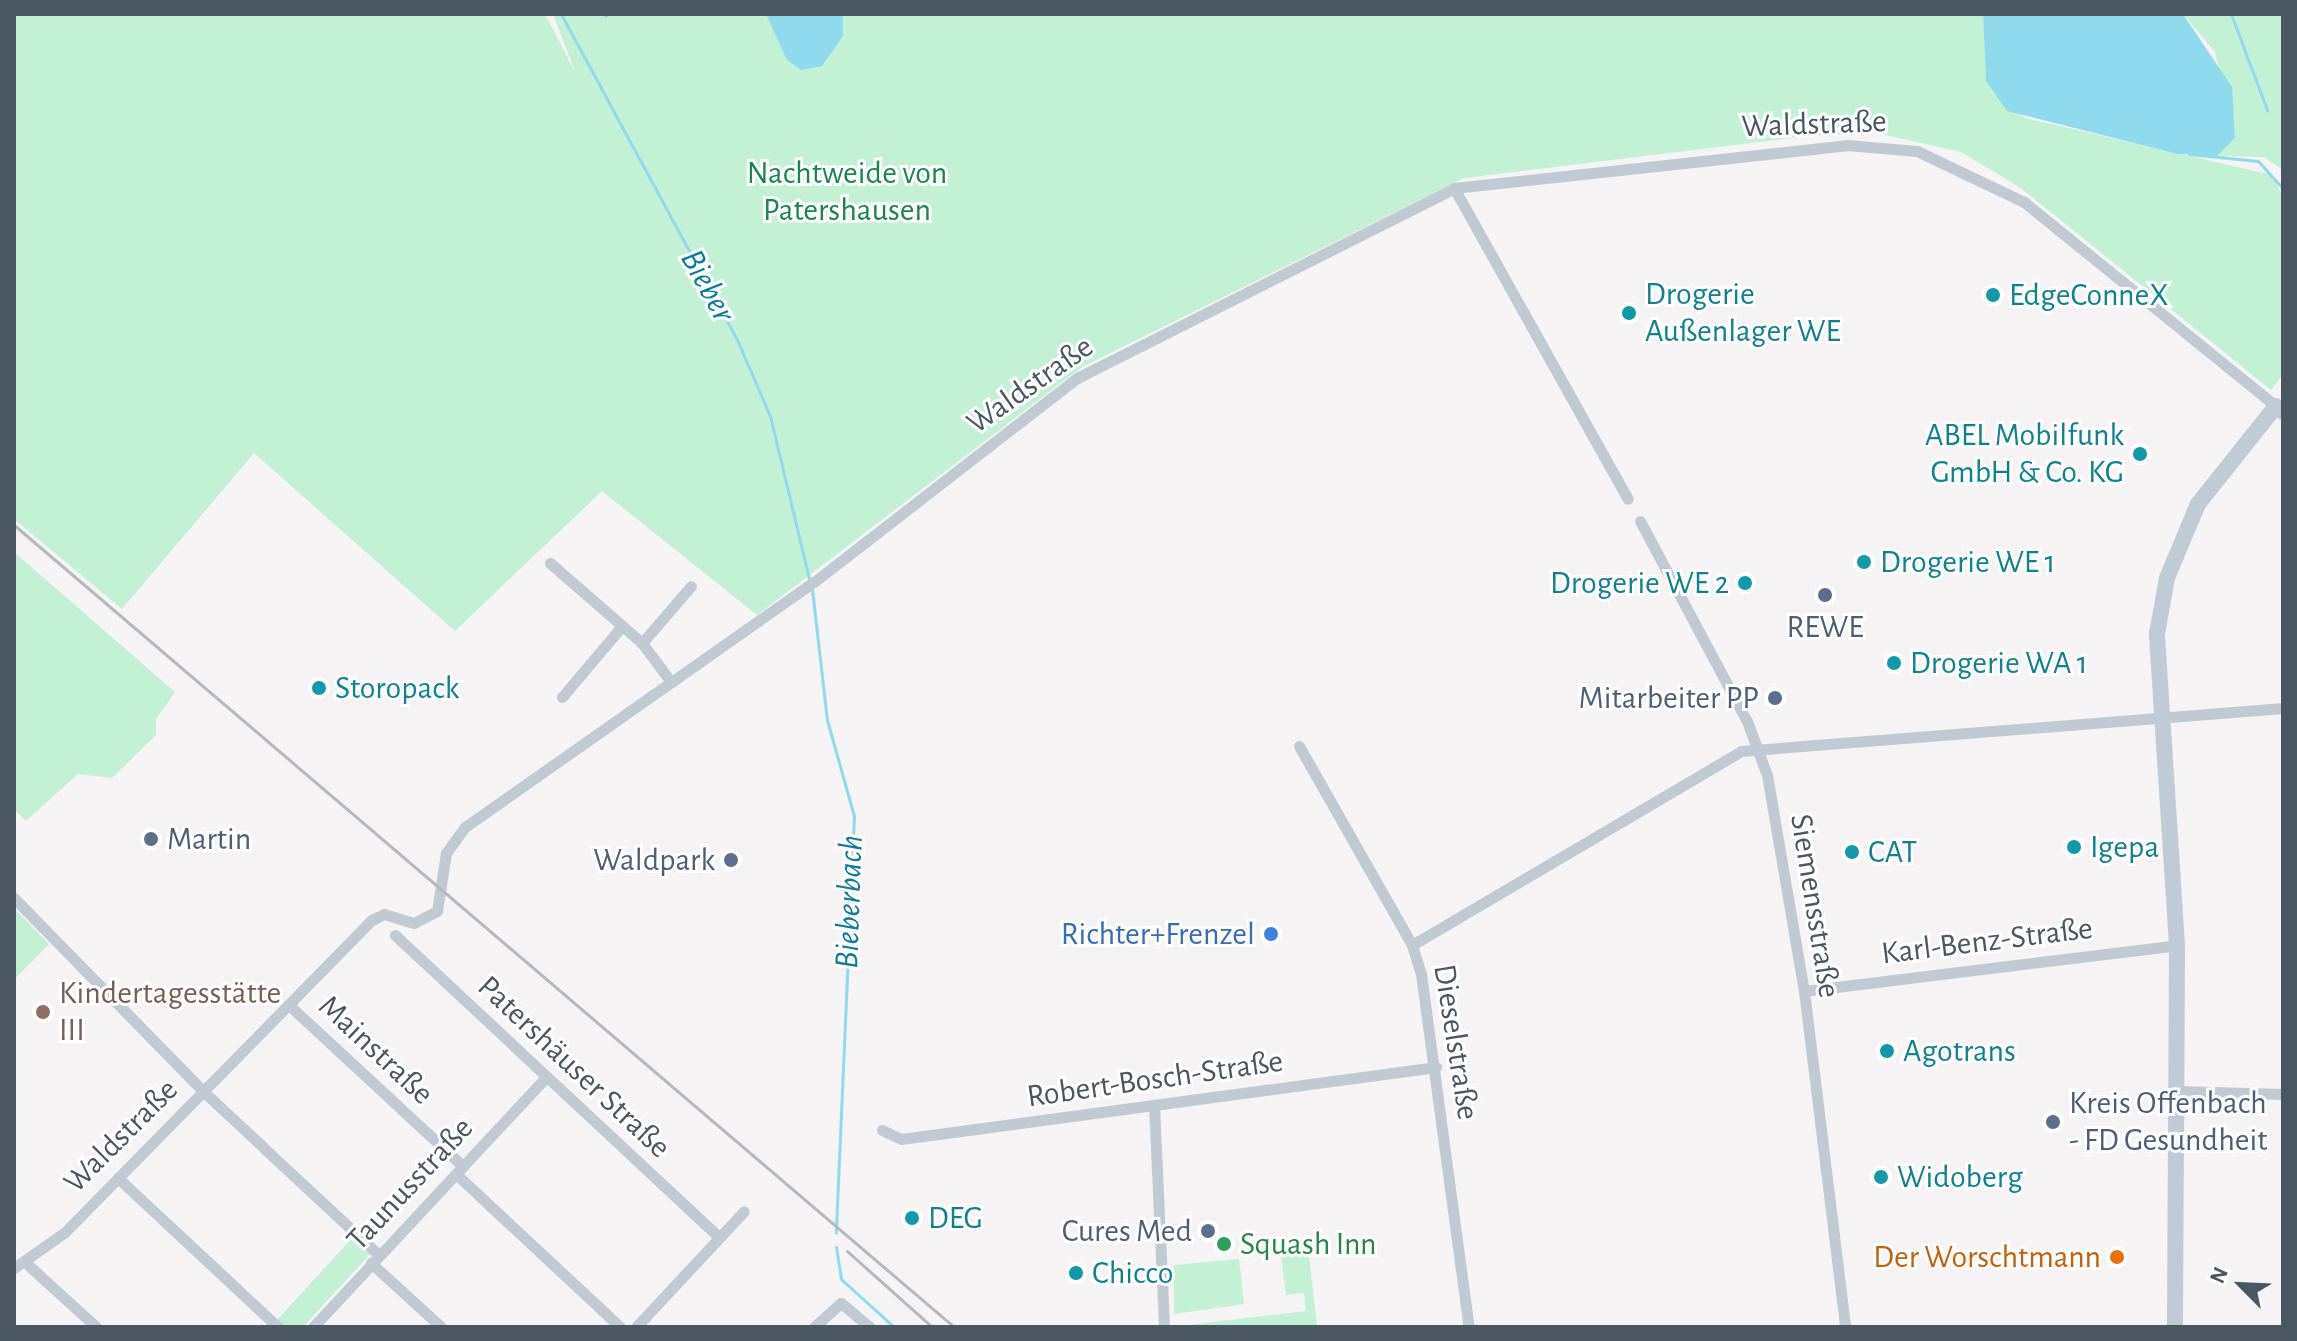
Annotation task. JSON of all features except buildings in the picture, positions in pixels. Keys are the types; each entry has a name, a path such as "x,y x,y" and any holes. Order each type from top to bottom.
{"street":[{"name":"Waldstraße","path":"14,1268 26,1263 118,1178 372,920 384,914 408,923 430,917 443,897 446,853 465,827 809,585 1077,378 1454,188 1836,146 1917,151 2024,202 2279,409"},
{"path":"1454,188 1628,499"},
{"path":"2175,1327 2177,945 2159,716 2157,634 2176,551 2198,504 2279,409"},
{"name":"Siemensstraße","path":"1640,521 1758,750 1804,991 1845,1327"},
{"path":"550,563 642,643 671,682"},
{"path":"642,643 691,586"},
{"path":"562,697 622,626"},
{"path":"1412,945 1705,768 1758,750 2283,708"},
{"name":"Dieselstraße","path":"1299,746 1412,945 1436,1067 1469,1327"},
{"path":"14,898 441,1327"},
{"name":"Patershäuser Straße","path":"395,935 719,1237"},
{"name":"Karl-Benz-Straße","path":"1804,991 2177,945"},
{"name":"Mainstraße","path":"290,1006 620,1327"},
{"name":"Robert-Bosch-Straße","path":"882,1130 901,1139 1436,1067"},
{"name":"Taunusstraße","path":"313,1327 546,1077"},
{"path":"2177,1091 2283,1094"},
{"path":"1154,1105 1164,1327"},
{"path":"118,1178 278,1327"},
{"path":"636,1327 744,1211"},
{"path":"26,1263 96,1327"},
{"path":"814,1327 841,1303 870,1327"}],"green space":[{"name":"Nachtweide von Patershausen","path":"14,14 545,14 576,74 553,14 1983,14 1986,81 2025,118 2272,175 2283,197 2283,375 2271,390 2021,188 1961,152 1877,133 1809,136 1464,178 1082,367 757,615 602,491 455,631 254,453 122,609 14,519"},
{"path":"2183,14 2283,14 2283,170 2264,157 2217,156 2235,138 2215,52"},
{"path":"14,552 175,692 156,719 156,735 112,778 78,774 26,821 14,809"},
{"path":"14,908 49,944 14,980"},
{"path":"353,1237 371,1253 303,1327 285,1327 277,1320"},
{"path":"1308,1246 1317,1327 1172,1327 1306,1311 1304,1293 1286,1295 1280,1249"},
{"path":"1239,1259 1244,1304 1174,1314 1174,1265"}],"water":[{"path":"766,14 843,14 843,36 822,66 801,70 787,60"},
{"path":"1983,14 2183,14 2232,87 2235,138 2217,156 2178,154 2007,111 1986,81"}],"waterway":[{"name":"Bieber","path":"561,14 738,342 770,416 810,582"},
{"path":"2231,14 2267,110"},
{"path":"2189,154 2258,161 2283,189"},
{"name":"Bieberbach","path":"812,589 827,720 854,816 836,1233"},
{"name":"Bieberbach","path":"836,1247 841,1279 894,1327"}],"railway":[{"path":"14,525 954,1327"},
{"path":"847,1251 932,1327"}],"place":[{"name":"EdgeConneX","path":"1993,295"},
{"name":"Drogerie Außenlager WE","path":"1629,313"},
{"name":"ABEL Mobilfunk GmbH & Co. KG","path":"2140,454"},
{"name":"Drogerie WE 1","path":"1864,562"},
{"name":"Drogerie WE 2","path":"1745,583"},
{"name":"REWE","path":"1825,595"},
{"name":"Drogerie WA 1","path":"1894,663"},
{"name":"Storopack","path":"319,688"},
{"name":"Mitarbeiter PP","path":"1775,698"},
{"name":"Martin","path":"151,839"},
{"name":"Igepa","path":"2074,847"},
{"name":"CAT","path":"1852,852"},
{"name":"Waldpark","path":"731,860"},
{"name":"Richter+Frenzel","path":"1271,934"},
{"name":"Kindertagesstätte III","path":"43,1012"},
{"name":"Agotrans","path":"1887,1051"},
{"name":"Kreis Offenbach - FD Gesundheit","path":"2053,1122"},
{"name":"Widoberg","path":"1881,1177"},
{"name":"DEG","path":"912,1218"},
{"name":"Cures Med","path":"1208,1231"},
{"name":"Squash Inn","path":"1224,1244"},
{"name":"Der Worschtmann","path":"2117,1257"},
{"name":"Chicco","path":"1076,1273"}]}
